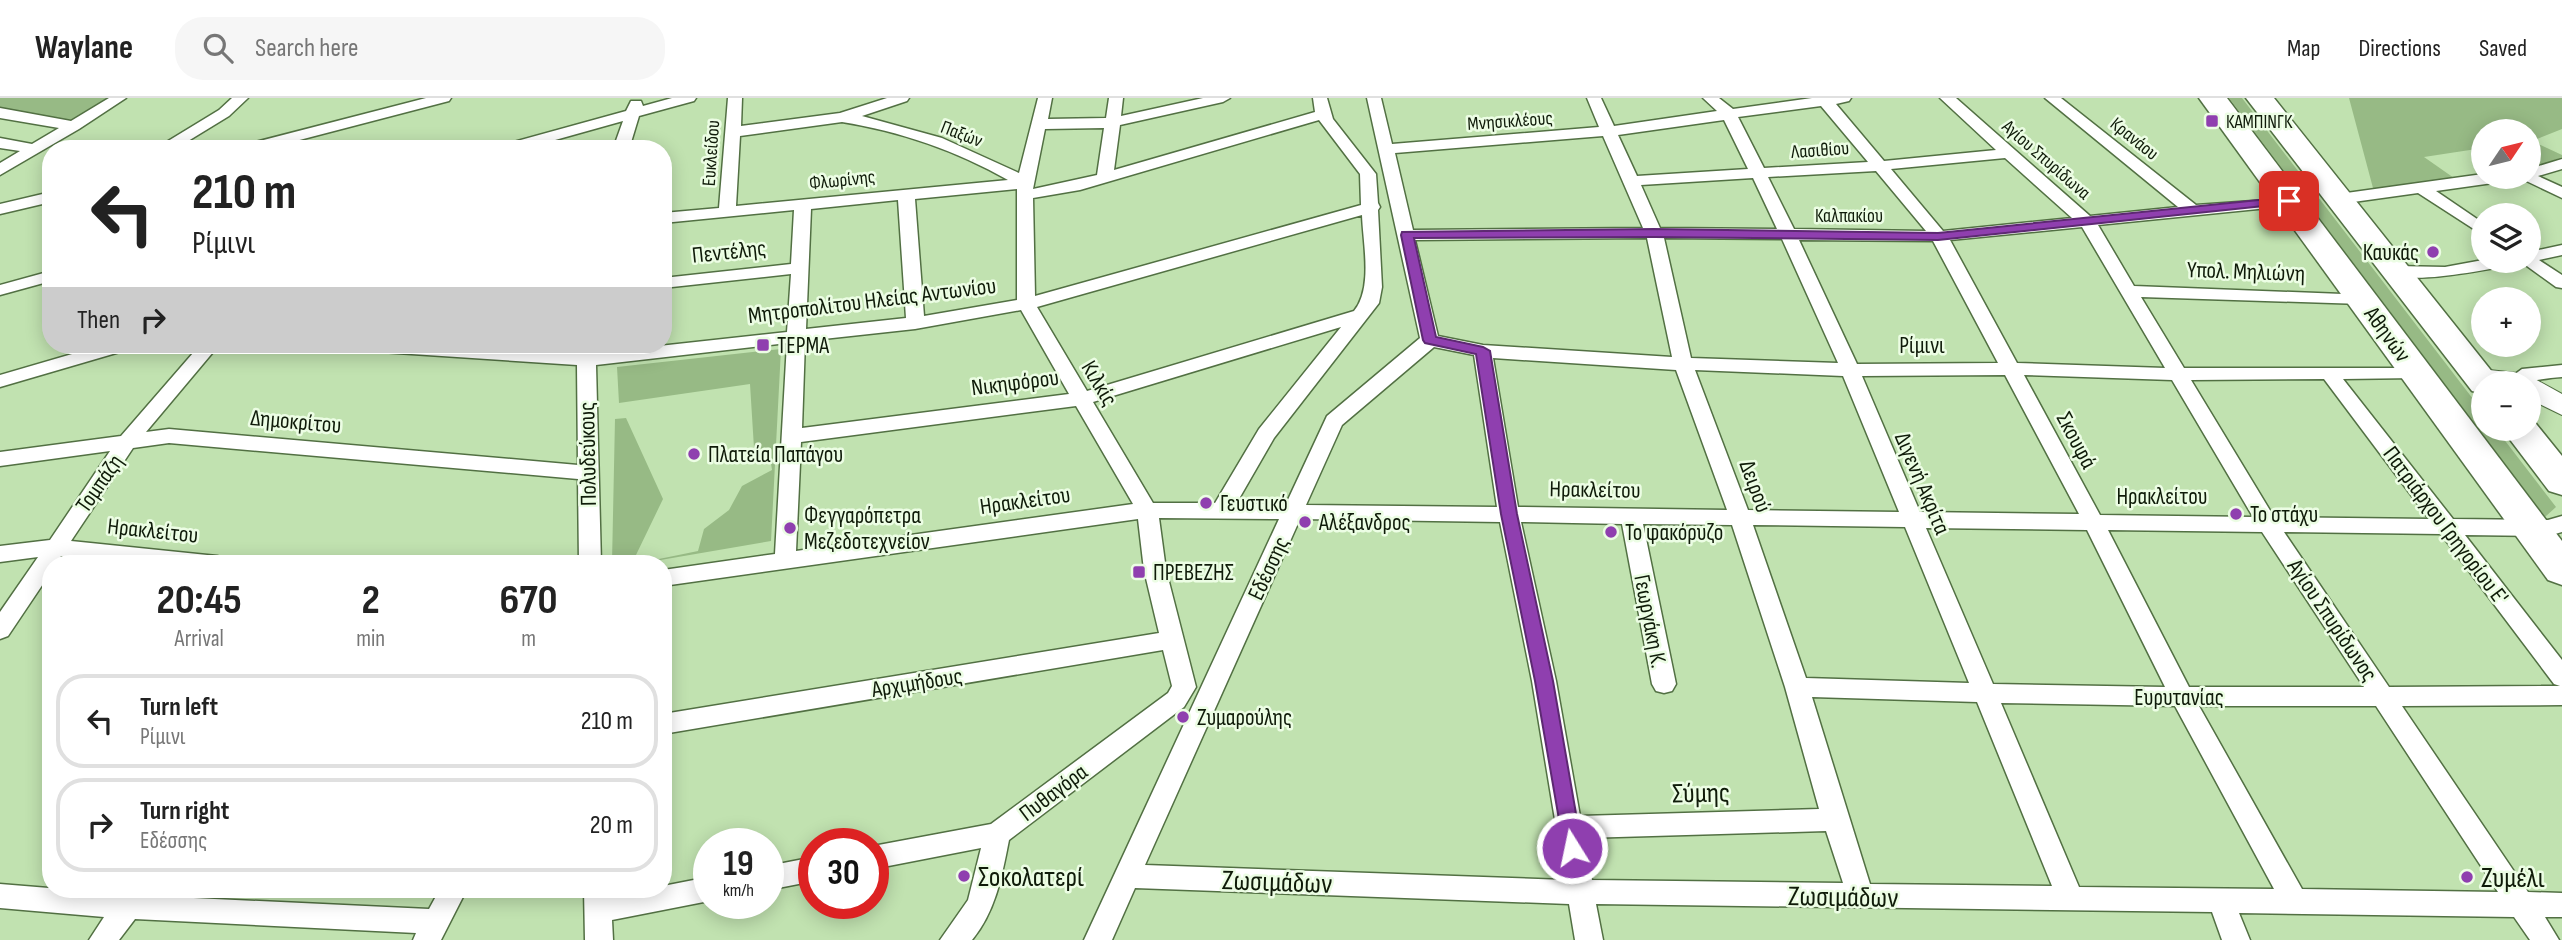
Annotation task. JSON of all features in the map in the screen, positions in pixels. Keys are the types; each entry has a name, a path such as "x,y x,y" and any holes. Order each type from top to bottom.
{"highway":[{"name":"Αθηνών","path":"2213,98 2416,372 2547,526 2562,570"},
{"name":"Αθηνών","path":"2260,98 2396,271 2495,371"},
{"path":"2530,441 2562,482"}],"street":[{"path":"50,140 119,98"},
{"path":"178,140 224,113 241,98"},
{"path":"294,140 444,98"},
{"path":"532,140 636,105 689,98"},
{"name":"Ευκλείδου","path":"727,212 735,98"},
{"path":"733,132 842,117 902,98"},
{"name":"Κιλκίς","path":"1045,98 1024,189 1026,304 1147,510 1155,570 1184,687"},
{"path":"1105,178 1110,123 1116,98"},
{"path":"1041,124 1110,123 1223,98"},
{"path":"1374,98 1388,149 1430,340"},
{"name":"Δειρού","path":"1594,98 1611,131 1654,233 1683,364 1740,517 1797,687 1835,820 1861,897"},
{"name":"Διγενή Ακρίτα","path":"1710,98 1729,114 1789,236 1850,370 2071,899"},
{"name":"Αγίου Σπυρίδωνα","path":"1947,98 2088,223"},
{"name":"Κρανάου","path":"2052,98 2192,210"},
{"name":"Μνησικλέους","path":"1388,149 1611,131 1831,99"},
{"name":"Σκουφά","path":"1831,99 1877,166 1938,236 2092,521 2182,698 2295,902"},
{"path":"624,140 636,105"},
{"path":"1222,510 1266,433 1370,303 1373,287 1368,174 1322,106"},
{"name":"Φλωρίνης","path":"672,217 906,194 1074,187 1322,106"},
{"path":"0,113 74,126"},
{"name":"Παξών","path":"842,117 890,125 993,166 1024,189"},
{"path":"0,143 35,149"},
{"path":"0,170 42,145"},
{"name":"Λασιθίου","path":"1633,181 1877,166 2009,153"},
{"path":"2541,171 2562,164"},
{"path":"2339,199 2471,182"},
{"path":"2541,182 2562,193"},
{"path":"2423,189 2471,222"},
{"path":"906,194 915,323"},
{"path":"0,209 42,199"},
{"name":"Καλπακίου","path":"1407,235 1654,233 1938,236 2289,201"},
{"path":"785,560 794,335 803,204"},
{"name":"Μητροπολίτου Ηλείας Αντωνίου","path":"672,345 915,323 1026,304 1371,207"},
{"name":"Αγίου Σπυρίδωνος","path":"2088,223 2267,523 2386,697 2544,940"},
{"path":"2541,256 2562,250"},
{"path":"2396,271 2445,272 2471,267"},
{"name":"Πεντέλης","path":"672,281 799,268"},
{"path":"2541,268 2562,284"},
{"path":"0,290 42,278"},
{"name":"Υπολ. Μηλιώνη","path":"2128,291 2362,299"},
{"name":"Νικηφόρου","path":"792,436 1081,398 1361,316"},
{"name":"Ρίμινι","path":"1430,340 1483,351 1683,364 1850,370 2010,369 2176,374 2416,372"},
{"name":"Εδέσσης","path":"1098,940 1334,421 1430,340"},
{"path":"1483,351 1509,514 1544,681 1589,940"},
{"path":"0,382 93,354"},
{"name":"Τομπάζη","path":"49,555 128,440 202,354"},
{"name":"Πολυδεύκους","path":"585,354 590,555"},
{"path":"2541,372 2562,371"},
{"name":"Πατριάρχου Γρηγορίου Ε'","path":"2329,373 2562,677"},
{"path":"2541,397 2562,406"},
{"name":"Δημοκρίτου","path":"0,459 169,436 587,473"},
{"name":"Ηρακλείτου","path":"672,577 1147,510 2547,526"},
{"name":"Γεωργάκη Κ.","path":"1631,516 1664,684"},
{"name":"Ηρακλείτου","path":"0,554 54,547 131,555"},
{"name":"Τομπάζη","path":"0,630 42,565"},
{"name":"Αρχιμήδους","path":"672,723 1171,640"},
{"path":"1184,687 1206,703"},
{"name":"Πυθαγόρα","path":"889,855 997,834 1176,700 1184,687"},
{"name":"Ευρυτανίας","path":"1797,687 1984,695 2182,698 2562,695"},
{"name":"Σύμης","path":"1568,827 1835,820"},
{"path":"954,940 978,913 986,890 997,834"},
{"name":"Ζωσιμάδων","path":"1125,876 1580,892 2562,905"},
{"path":"672,893 693,891"},
{"path":"0,896 42,897"},
{"path":"103,940 136,898 432,931 449,898"},
{"path":"599,940 598,900 618,898"},
{"path":"2221,901 2236,940"}],"green space":[{"path":"0,98 113,98 73,123 0,111"},
{"path":"2229,98 2242,98 2471,396 2471,419"},
{"path":"2349,98 2562,98 2562,129 2541,137 2541,119 2471,119 2471,150 2424,157 2454,178 2377,190 2373,188"},
{"path":"2541,145 2562,155 2541,166"},
{"path":"781,349 771,541 672,558 698,551 704,529 729,510 742,486 772,470 769,451 754,448 750,384 619,403 617,367"},
{"path":"626,418 663,499 636,555 612,555 615,419"},
{"path":"2488,441 2505,441 2556,507 2545,517"}],"place":[{"name":"ΚΑΜΠΙΝΓΚ","path":"2212,121"},
{"name":"Καυκάς","path":"2433,252"},
{"name":"ΤΕΡΜΑ","path":"763,345"},
{"name":"Πλατεία Παπάγου","path":"694,454"},
{"name":"Γευστικό","path":"1206,503"},
{"name":"Το στάχυ","path":"2236,514"},
{"name":"Αλέξανδρος","path":"1305,522"},
{"name":"Φεγγαρόπετρα Μεζεδοτεχνείον","path":"790,528"},
{"name":"Το φακόρυζο","path":"1611,532"},
{"name":"ΠΡΕΒΕΖΗΣ","path":"1139,572"},
{"name":"Ζυμαρούλης","path":"1183,717"},
{"name":"Σοκολατερί","path":"964,876"},
{"name":"Ζυμέλι","path":"2467,877"}],"route":[{"path":"1572,848 1544,681 1509,514 1483,351 1430,340 1407,235 1654,233 1938,236 2289,201"}]}
